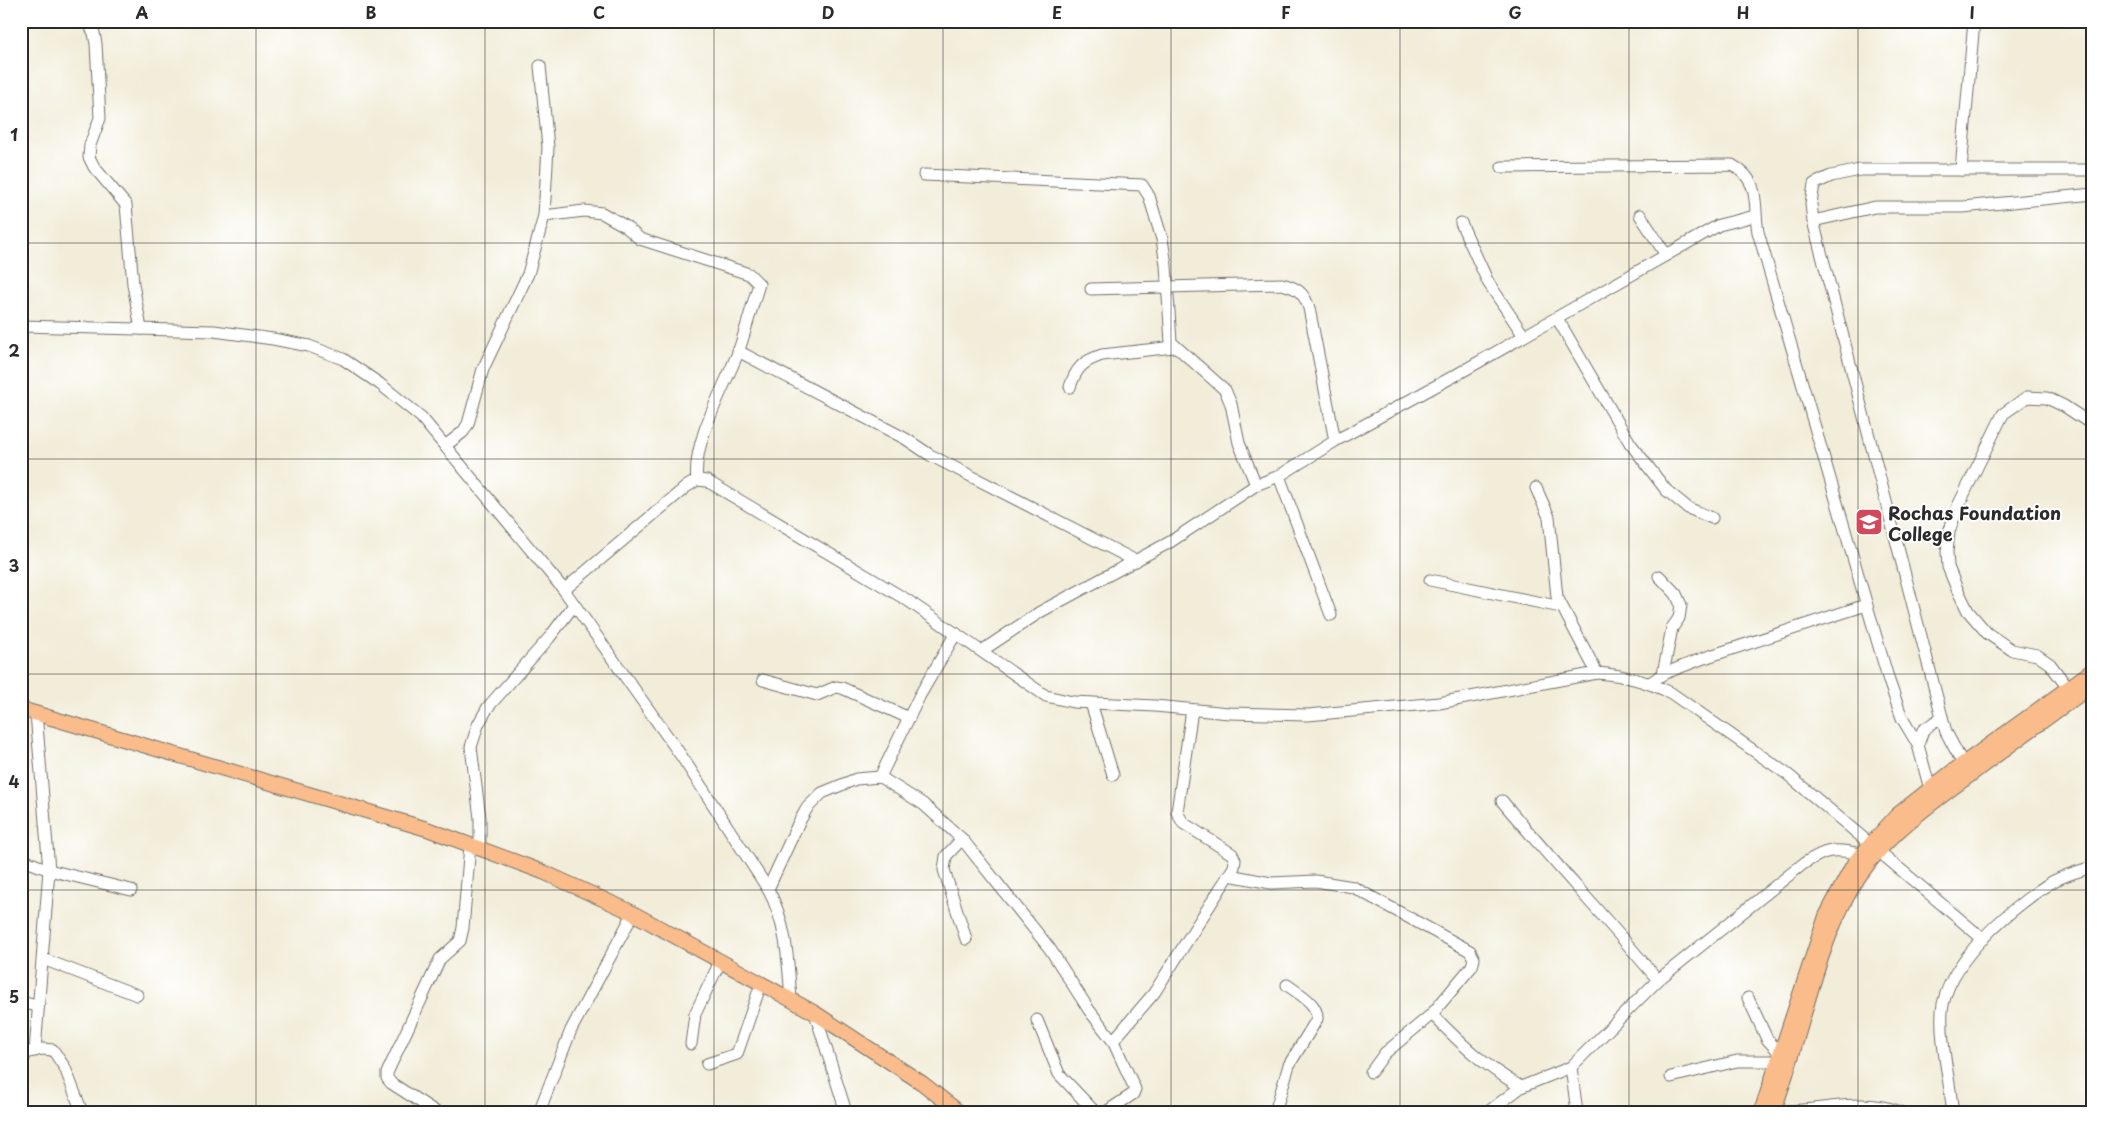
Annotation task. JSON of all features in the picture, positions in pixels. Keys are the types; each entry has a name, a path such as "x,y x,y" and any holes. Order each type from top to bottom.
{"main road":[{"path":"1769,1111 1778,1056 1826,916 1839,889 1897,815 1963,764 2093,670"},
{"path":"1769,1111 1834,926 1869,849 1892,836 1922,811 2093,685"},
{"path":"21,709 427,830 543,872 632,914 815,1013 922,1083 959,1112"}],"street":[{"path":"87,21 94,33 96,44 100,118 90,145 89,157 98,172 126,205 133,284 141,329"},
{"path":"1961,170 1974,21"},
{"path":"445,446 463,432 468,424 483,369 528,274 544,216 548,147 540,66"},
{"path":"1502,167 1732,165 1742,170 1750,180 1757,202 1755,216 1758,232 1866,605 1889,681 1902,718 1918,745 1930,789"},
{"path":"1963,764 1949,739 1942,717 1813,221 1811,204 1814,184 1830,176 1860,170 2093,170"},
{"path":"924,175 1142,185 1149,196 1162,239 1166,265 1170,338 1174,347 1194,361 1224,390 1231,404 1238,443 1256,485"},
{"path":"1813,221 1875,207 1963,207 2093,194"},
{"path":"544,216 584,211 602,213 626,226 640,238 753,276 759,284 738,351 703,440 696,469 697,480"},
{"path":"1640,215 1666,255"},
{"path":"983,650 1040,612 1170,542 1256,485 1279,476 1335,441 1557,318 1719,225 1755,216"},
{"path":"1461,223 1488,282 1524,336"},
{"path":"1091,289 1282,284 1297,288 1305,296 1309,308 1335,441"},
{"path":"1557,318 1630,443 1666,490 1688,508 1712,518"},
{"path":"21,326 214,331 309,346 343,359 380,384 421,418 564,590 682,757 768,889 779,909 786,940 791,1000"},
{"path":"1070,387 1075,371 1092,358 1102,355 1174,347"},
{"path":"738,351 906,439 930,455 1136,561"},
{"path":"2068,688 2050,664 2037,656 2012,650 1987,634 1968,611 1957,589 1948,566 1947,552 1949,532 1958,506 2003,414 2027,397 2047,398 2064,406 2093,425"},
{"path":"1279,476 1331,615"},
{"path":"564,590 679,493 697,480 707,480 907,600 983,650 1024,682 1046,696 1073,702 1229,714 1308,715 1439,703 1597,673 1622,675 1650,683 1671,693 1787,774 1869,849 1983,940"},
{"path":"1536,488 1548,517 1554,577 1561,607 1597,673"},
{"path":"1659,576 1676,594 1681,605 1679,618 1672,628 1663,674"},
{"path":"1430,580 1561,607"},
{"path":"436,1112 391,1083 387,1078 387,1073 440,960 460,941 480,818 472,747 478,725 488,707 549,638 574,605"},
{"path":"1650,683 1663,674 1704,658 1866,605"},
{"path":"880,777 909,718 956,633"},
{"path":"763,680 817,695 836,687 842,688 909,718"},
{"path":"1090,703 1113,775"},
{"path":"1113,1041 1154,993 1229,875 1235,860 1232,854 1183,823 1177,812 1192,710"},
{"path":"21,1066 28,1052 37,1006 43,959 49,870 36,713"},
{"path":"1918,745 1922,730 1942,717"},
{"path":"768,889 798,824 808,808 822,793 856,779 880,777 923,804 962,840 1050,949 1089,1010 1113,1041 1135,1089 1133,1094 1106,1112"},
{"path":"1502,801 1550,859 1603,914 1658,980"},
{"path":"962,840 946,856 944,870 966,939"},
{"path":"1488,1112 1521,1087 1571,1067 1658,980 1821,852 1838,849 1869,849"},
{"path":"21,859 49,870 131,890"},
{"path":"1950,1112 1952,1106 1942,1010 1952,976 1983,940 2009,915 2048,884 2093,867"},
{"path":"1229,875 1271,883 1316,881 1353,888 1470,951 1474,959 1472,966 1432,1014 1385,1053 1370,1072"},
{"path":"539,1112 571,1030 632,914"},
{"path":"43,959 137,995"},
{"path":"692,1044 695,1014 720,962"},
{"path":"706,1064 737,1054 761,984"},
{"path":"1275,1112 1289,1065 1317,1019 1315,1007 1287,985"},
{"path":"1671,1077 1736,1061 1778,1056 1767,1039 1748,998"},
{"path":"21,1002 37,1006"},
{"path":"815,1013 846,1112"},
{"path":"1432,1014 1474,1057 1488,1068 1521,1087"},
{"path":"1037,1020 1059,1074 1095,1112"},
{"path":"28,1052 42,1049 53,1050 65,1068 82,1112"},
{"path":"1571,1067 1576,1112"},
{"path":"1769,1111 1860,1105 1886,1106 1900,1112"}],"place":[{"name":"Rochas Foundation College","path":"1869,522"}]}
